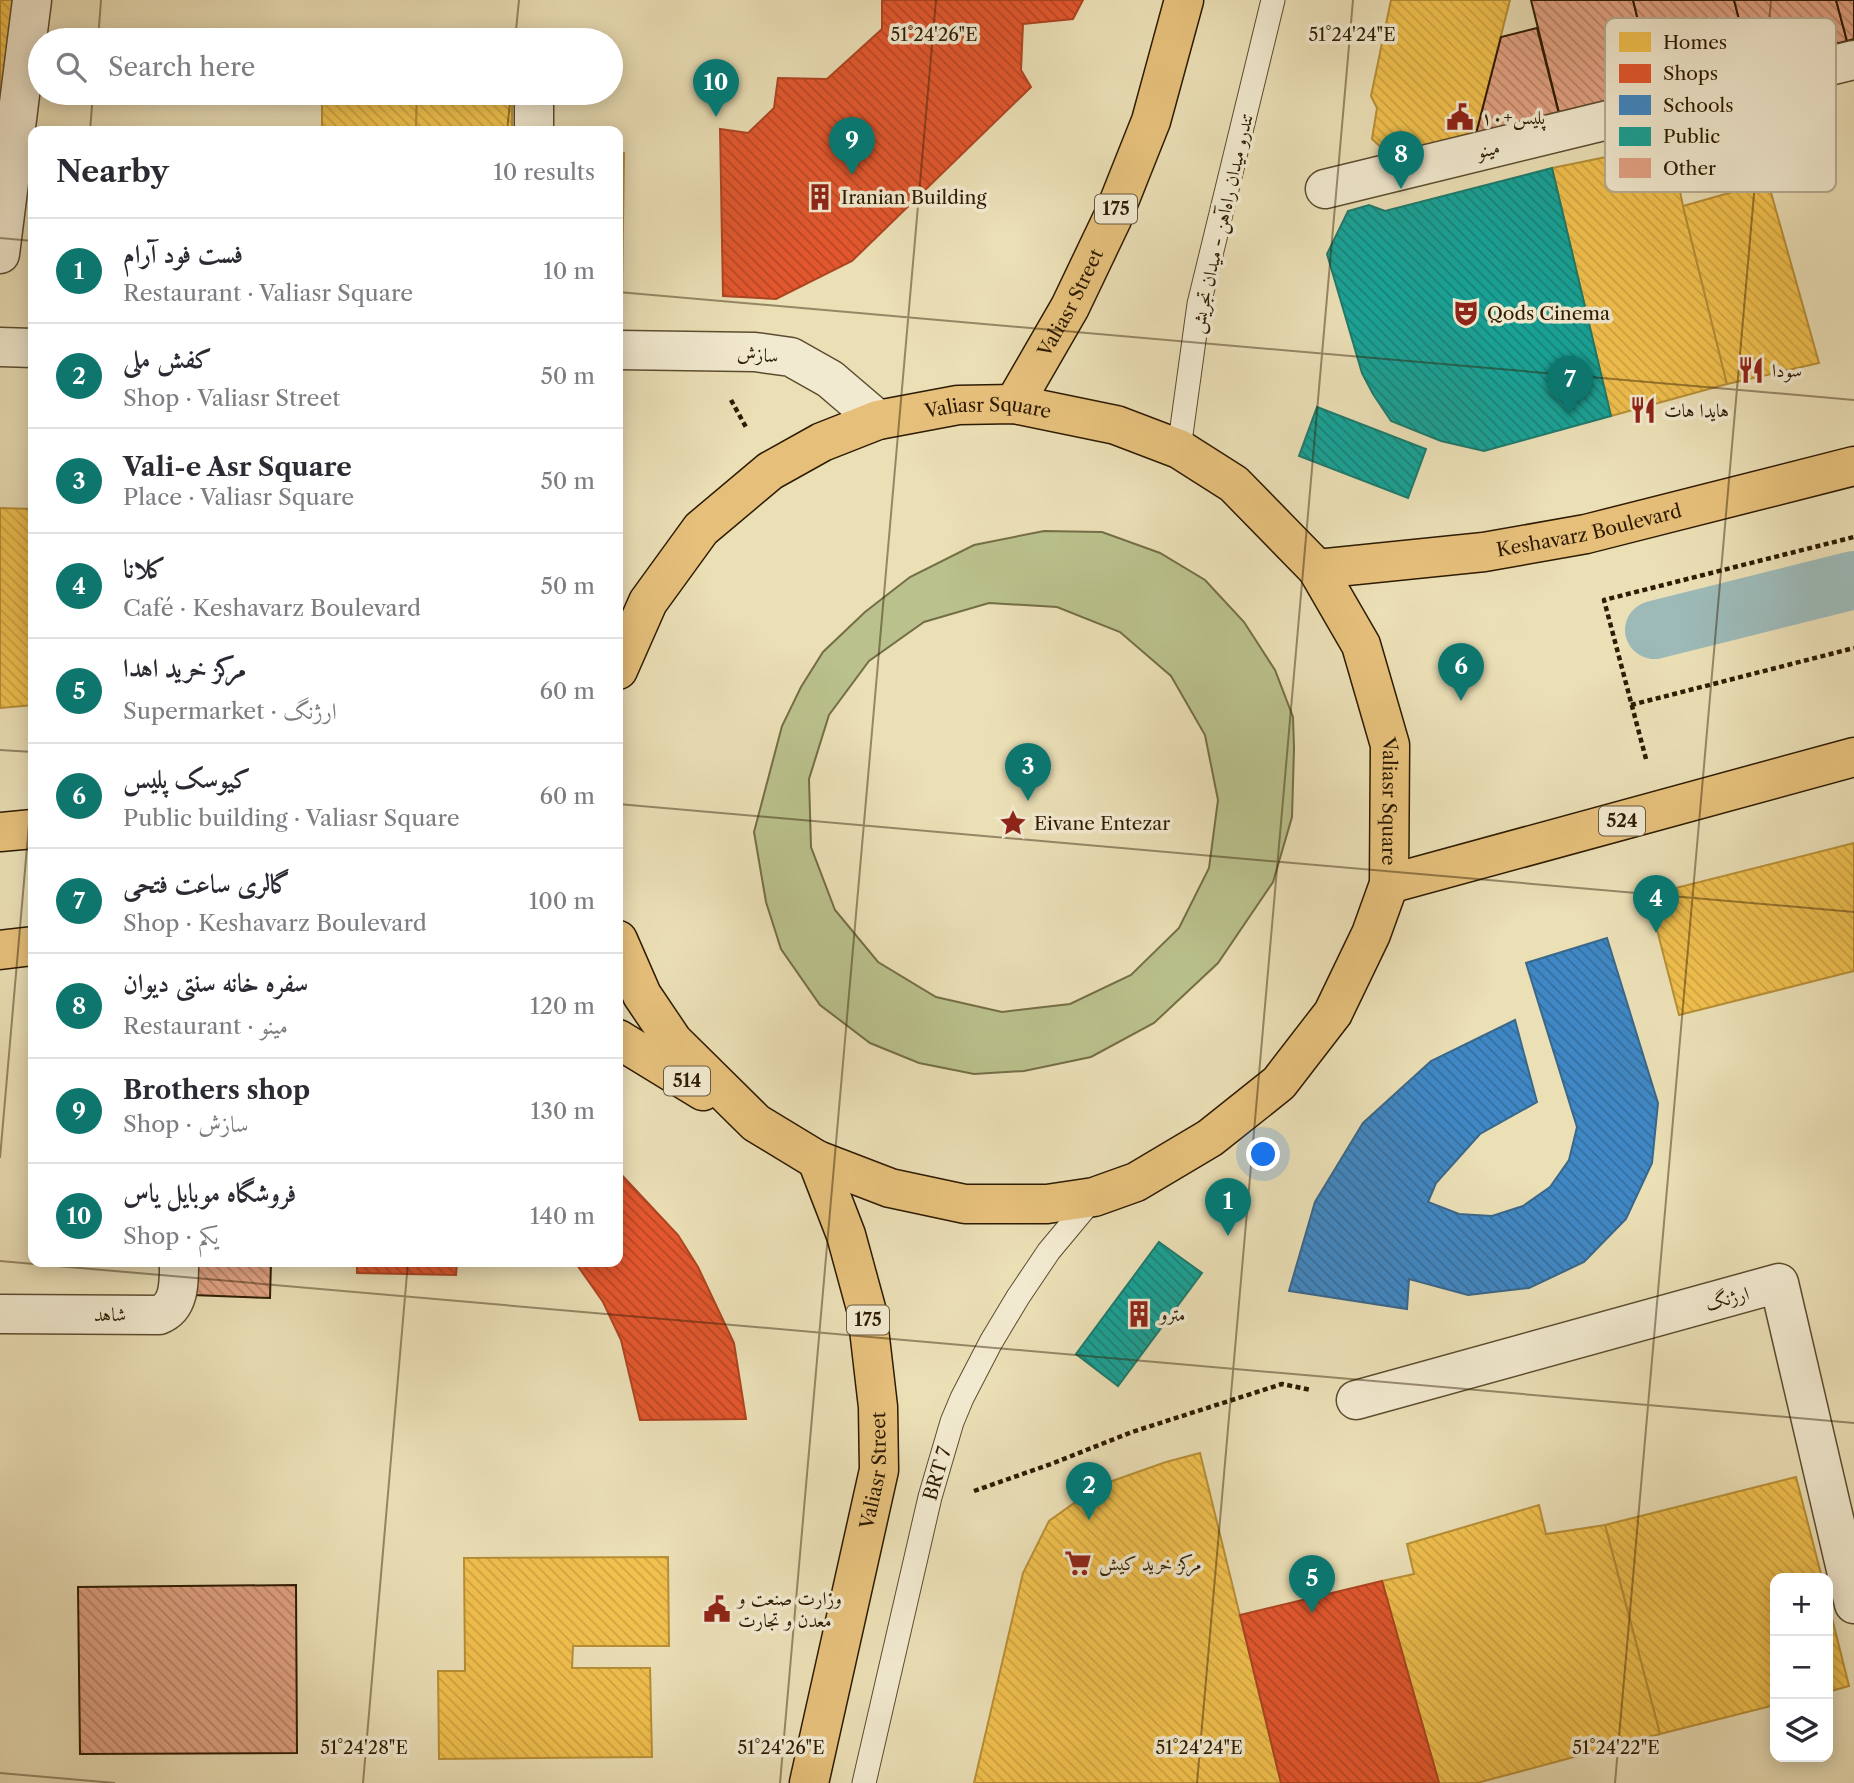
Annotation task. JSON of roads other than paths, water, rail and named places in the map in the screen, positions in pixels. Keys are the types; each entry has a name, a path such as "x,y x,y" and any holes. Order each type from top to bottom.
{"main road":[{"name":"Valiasr Street","path":"1014,404 1070,307 1112,219 1151,121 1184,0"},
{"name":"Valiasr Square","path":"623,659 648,602 701,529 770,471 822,442 877,421 958,405 1014,404 1116,425 1178,449 1234,484 1317,569 1361,645 1390,745 1389,884 1371,934 1334,1013 1279,1083 1210,1139 1136,1182 1094,1197 1047,1204 964,1204 890,1188 817,1160 756,1123 673,1041 642,995 623,951"},
{"name":"Keshavarz Boulevard","path":"1317,569 1484,552 1586,534 1854,466"},
{"path":"623,631 648,602"},
{"name":"524","path":"1389,884 1854,757"},
{"path":"0,832 28,829"},
{"path":"0,950 28,947"},
{"name":"514","path":"623,1042 756,1123"},
{"name":"Valiasr Street","path":"808,1783 879,1470 878,1407 867,1312 846,1235 817,1160"}],"street":[{"path":"32,0 32,28"},
{"name":"مینو","path":"1836,64 1854,60"},
{"path":"0,254 28,90"},
{"path":"534,105 534,126"},
{"name":"مینو","path":"1325,189 1605,121"},
{"path":"0,347 28,348"},
{"name":"سازش","path":"623,350 755,352 791,357 830,379 877,421"},
{"name":"شاهد","path":"0,1314 159,1315 167,1312 174,1304 179,1267"},
{"name":"ارژنگ","path":"1356,1400 1779,1283 1846,1534 1854,1604"}],"lane":[{"name":"تندرو میدان راه‌آهن - میدان تجریش","path":"1178,449 1199,304 1273,0"},
{"name":"BRT 7","path":"864,1783 930,1497 952,1422 991,1342 1018,1297 1049,1251 1094,1197"}],"waterway":[{"path":"1654,630 1854,580"}],"place":[{"name":"فروشگاه موبایل یاس","path":"716,117"},
{"name":"پلیس+۱۰","path":"1460,117"},
{"name":"Brothers shop","path":"852,175"},
{"name":"سفره خانه سنتی دیوان","path":"1401,189"},
{"name":"Iranian Building","path":"820,197"},
{"name":"Qods Cinema","path":"1466,313"},
{"name":"سودا","path":"1751,370"},
{"name":"هایدا هات","path":"1643,410"},
{"name":"گالری ساعت فتحی","path":"1570,414"},
{"name":"کیوسک پلیس","path":"1461,701"},
{"name":"Vali-e Asr Square","path":"1028,801"},
{"name":"Eivane Entezar","path":"1013,823"},
{"name":"کلانا","path":"1656,933"},
{"name":"فست فود آرام","path":"1228,1236"},
{"name":"مترو","path":"1139,1314"},
{"name":"کفش ملی","path":"1089,1520"},
{"name":"مرکز خرید کیش","path":"1078,1563"},
{"name":"وزارت صنعت و معدن و تجارت","path":"717,1609"},
{"name":"مرکز خرید اهدا","path":"1312,1613"}]}
